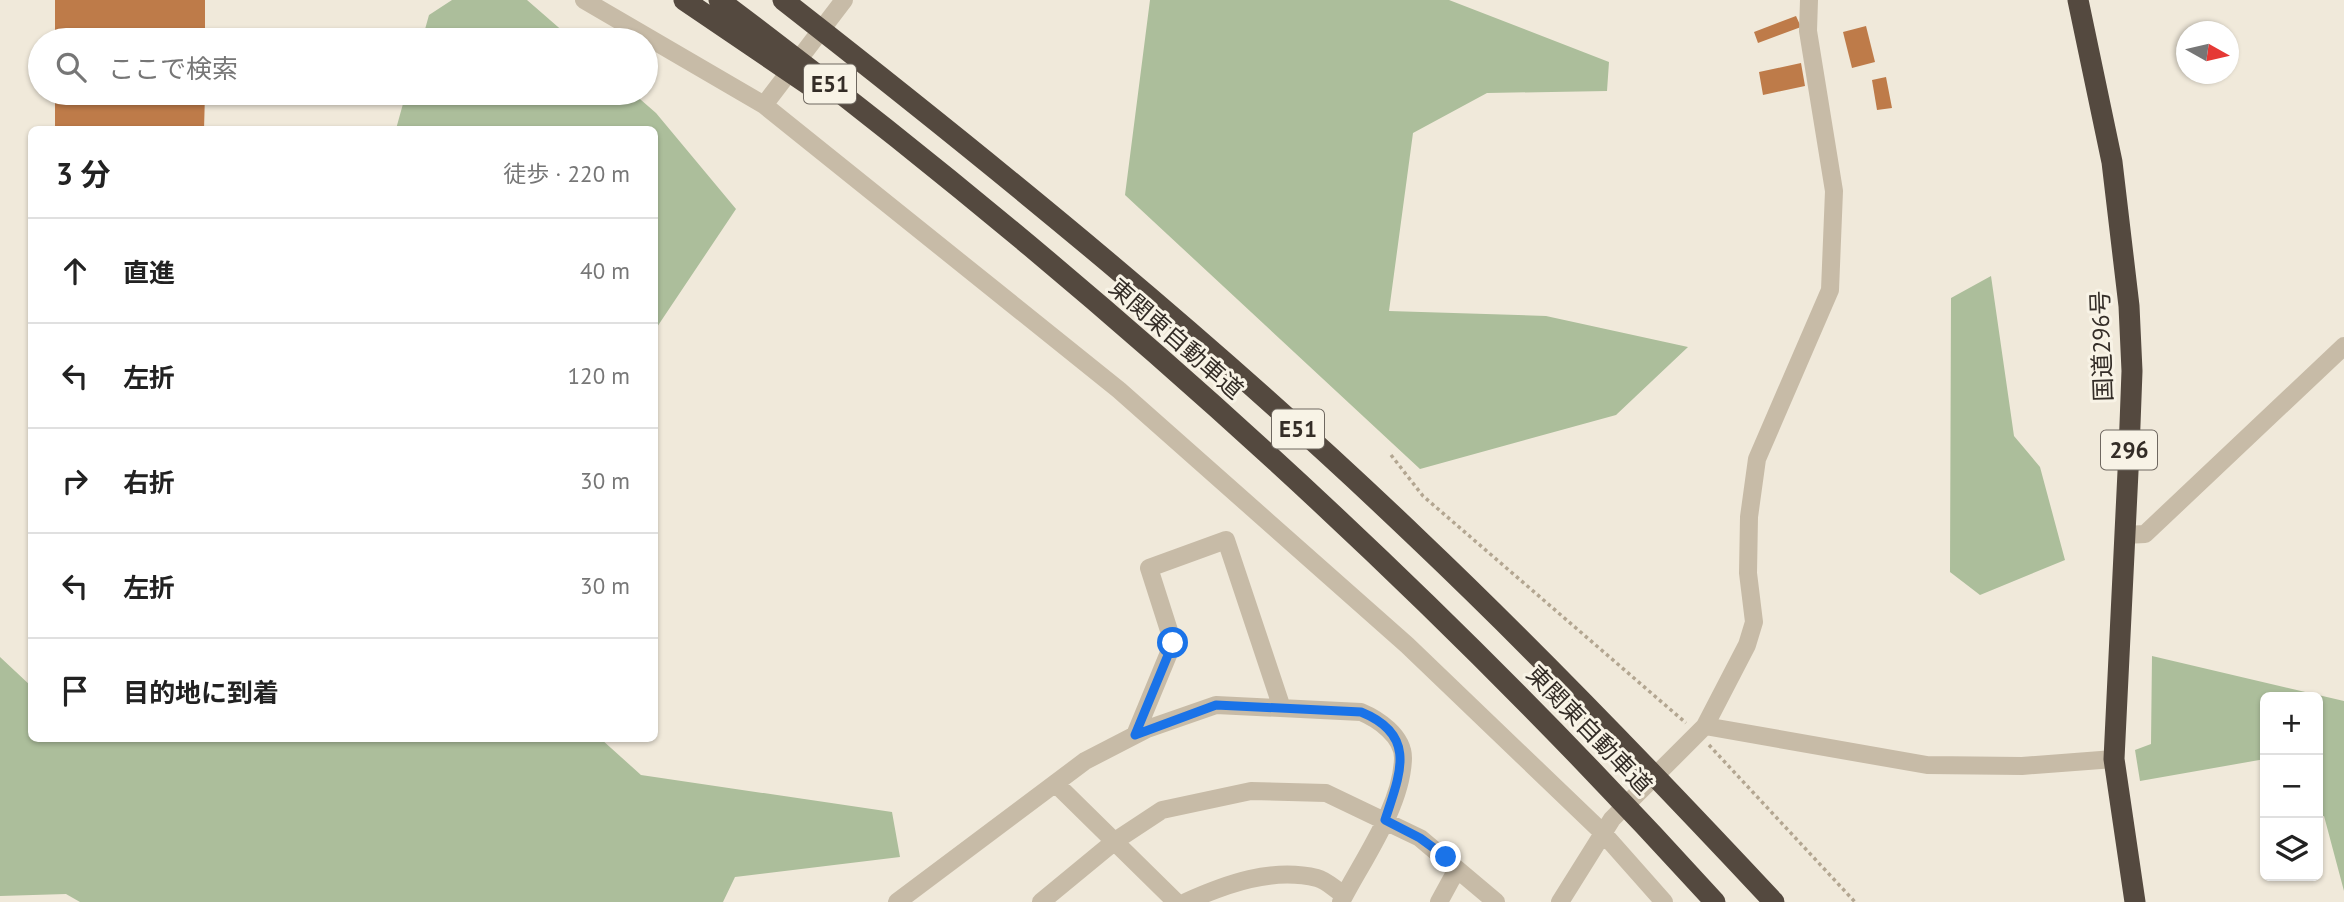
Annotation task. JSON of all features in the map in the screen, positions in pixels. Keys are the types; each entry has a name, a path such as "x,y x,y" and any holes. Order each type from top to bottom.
{"highway":[{"path":"684,0 938,172"},
{"name":"東関東自動車道","path":"719,0 938,172 1243,431 1395,572 1605,781 1714,902"},
{"name":"東関東自動車道","path":"783,0 960,139 1148,298 1358,484 1419,540 1636,754 1774,902"},
{"name":"国道296号","path":"2078,0 2112,162 2129,306 2132,372 2114,758 2135,902"}],"street":[{"path":"584,0 632,28"},
{"path":"764,105 844,0"},
{"path":"1560,902 1607,826 1697,733 1747,645 1754,622 1748,573 1749,516 1758,459 1830,290 1834,191 1808,31 1809,0"},
{"path":"658,43 764,105 1119,390 1607,826 1664,902"},
{"path":"2125,535 2145,534 2344,346"},
{"path":"1135,735 1173,643 1149,568 1226,540 1282,708"},
{"path":"897,902 1085,761 1135,735 1216,705 1361,712 1377,718 1399,744 1403,757 1385,820 1343,899 1319,878 1283,875 1235,880 1186,902"},
{"path":"1697,733 1927,765 2022,766 2114,758"},
{"path":"1056,784 1176,902"},
{"path":"1041,902 1115,841 1162,810 1251,791 1326,793 1420,838 1493,901"},
{"path":"1439,902 1457,869"}],"path":[{"path":"1391,455 1423,496 1697,733 1855,902"}],"green space":[{"path":"452,0 527,0 559,28 425,28 429,15"},
{"path":"1150,0 1449,0 1609,62 1607,91 1487,93 1413,133 1389,311 1546,316 1688,347 1616,415 1420,469 1125,195"},
{"path":"403,105 647,105 736,209 658,326 658,126 397,126"},
{"path":"1991,276 2014,436 2040,467 2065,560 1980,595 1950,572 1951,298"},
{"path":"2152,656 2306,692 2260,692 2260,760 2140,781 2135,750 2151,744"},
{"path":"0,657 28,683 28,742 604,742 641,775 892,812 900,857 735,877 723,902 80,902 66,894 0,896"},
{"path":"2323,696 2344,701 2344,891 2324,816"}],"building":[{"path":"55,0 205,0 205,28 55,28"},
{"path":"1796,16 1801,27 1758,43 1754,32"},
{"path":"1866,26 1875,62 1852,68 1843,32"},
{"path":"1801,63 1805,86 1763,95 1759,72"},
{"path":"1886,77 1892,108 1877,110 1872,80"},
{"path":"55,105 205,105 204,126 55,126"}],"route":[{"path":"1173,643 1135,735 1216,705 1361,712 1377,718 1399,744 1403,757 1385,820 1420,838 1446,857"}]}
